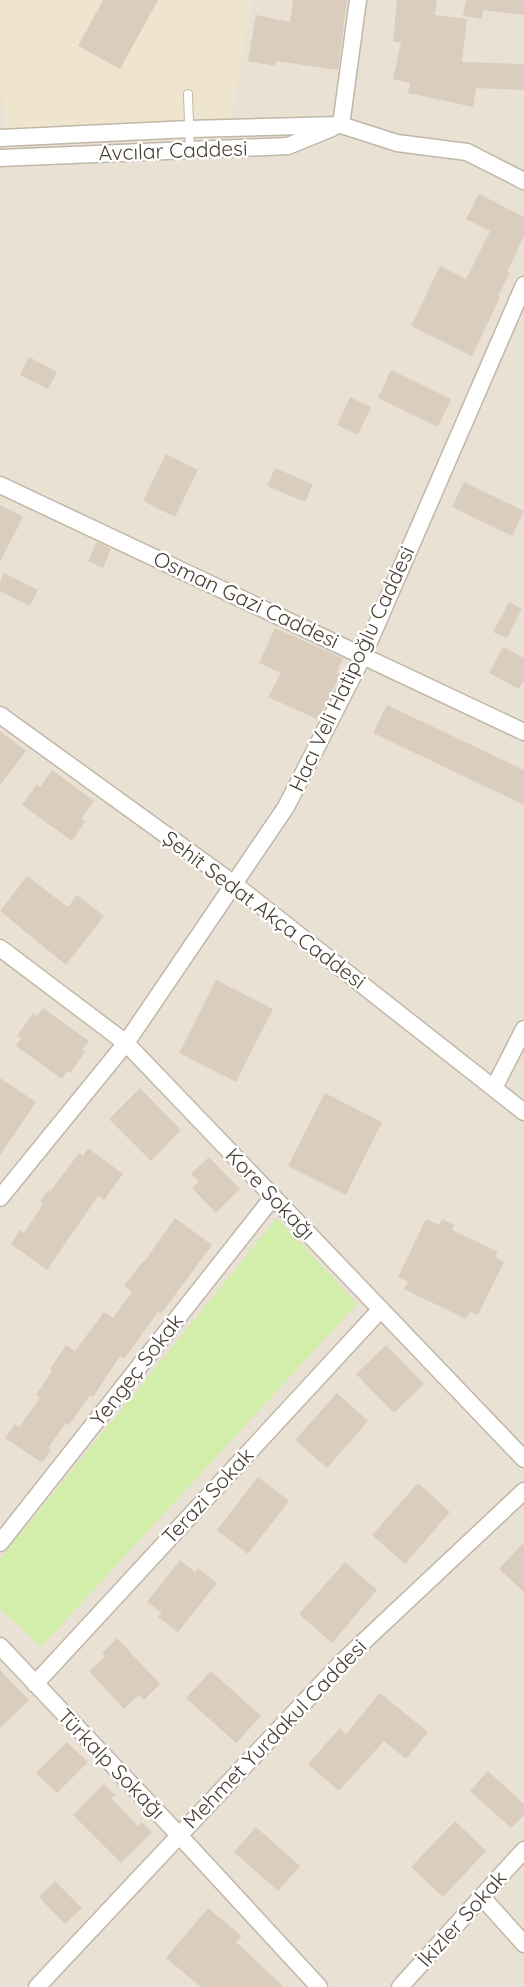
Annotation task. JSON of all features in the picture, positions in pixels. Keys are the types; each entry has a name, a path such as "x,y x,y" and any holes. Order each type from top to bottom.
{"street":[{"path":"341,125 358,0"},
{"name":"Avcılar Caddesi","path":"0,158 288,146 341,125"},
{"name":"Avcılar Caddesi","path":"0,138 341,125 397,143 467,152 524,181"},
{"name":"Hacı Veli Hatipoğlu Caddesi","path":"0,1198 126,1043 286,807 363,656 524,285"},
{"name":"Osman Gazi Caddesi","path":"0,485 524,732"},
{"name":"Şehit Sedat Akça Caddesi","path":"0,715 234,884 524,1112"},
{"name":"Kore Sokağı","path":"0,948 126,1043 524,1459"},
{"path":"494,1088 524,1029"},
{"name":"Yengeç Sokak","path":"0,1544 273,1197"},
{"name":"Terazi Sokak","path":"35,1684 381,1309"},
{"name":"Mehmet Yurdakul Caddesi","path":"37,1987 178,1834 342,1662 524,1491"},
{"name":"Türkalp Sokağı","path":"0,1646 319,1987"},
{"name":"İkizler Sokak","path":"400,1987 524,1850"},
{"path":"482,1897 524,1944"}],"lane":[{"path":"188,94 190,150"}],"shaded area":[{"path":"0,0 524,0 524,1987 0,1987"},
{"path":"0,0 252,0 231,118 8,137 0,89"}],"green space":[{"path":"277,1218 357,1304 41,1647 0,1608 0,1559"}],"building":[{"path":"103,0 158,0 120,69 78,46"},
{"path":"293,0 347,0 338,70 276,61 275,66 248,61 256,15 290,22"},
{"path":"397,0 437,0 435,15 467,19 462,62 524,64 524,90 476,88 473,107 408,93 410,83 393,79 401,42 393,42"},
{"path":"466,0 524,0 524,15 483,10 482,19 463,16"},
{"path":"479,194 524,217 524,236 507,272 510,273 498,296 500,297 472,356 411,326 440,266 466,279 490,231 466,219"},
{"path":"29,357 57,372 48,389 20,375"},
{"path":"391,370 451,399 438,427 378,398"},
{"path":"350,397 371,407 358,435 337,425"},
{"path":"166,454 198,470 175,517 143,501"},
{"path":"275,468 313,484 305,502 267,486"},
{"path":"464,482 524,511 512,536 452,507"},
{"path":"0,505 23,517 0,562"},
{"path":"97,542 111,549 103,568 88,561"},
{"path":"4,573 38,590 30,606 0,591 0,582"},
{"path":"509,602 522,609 507,638 493,632"},
{"path":"275,628 343,658 337,673 340,674 319,720 268,697 281,673 259,663"},
{"path":"503,647 524,658 524,680 519,689 489,673"},
{"path":"387,705 524,770 524,805 373,733"},
{"path":"0,731 26,751 0,785"},
{"path":"52,770 94,801 81,819 85,822 72,841 22,805 37,784 40,787"},
{"path":"27,876 68,907 77,895 104,916 66,965 0,911"},
{"path":"216,980 273,1009 236,1082 179,1053"},
{"path":"43,1008 89,1041 82,1050 85,1052 70,1073 67,1071 62,1079 16,1046 21,1038 17,1036 33,1013 37,1016"},
{"path":"0,1078 36,1102 0,1155"},
{"path":"140,1088 181,1130 151,1161 109,1119"},
{"path":"325,1093 382,1122 346,1195 288,1166"},
{"path":"88,1148 123,1174 104,1200 98,1196 47,1270 11,1244 20,1230 24,1233 43,1204 40,1202 48,1190 50,1192 79,1153 83,1156"},
{"path":"209,1157 240,1189 216,1213 192,1188 199,1182 191,1174"},
{"path":"175,1218 212,1245 161,1314 158,1312 124,1359 120,1356 93,1397 90,1395 69,1425 66,1423 48,1448 51,1450 42,1463 5,1438 15,1424 19,1427 40,1398 36,1395 66,1345 75,1351 104,1312 113,1318 132,1292 124,1286"},
{"path":"426,1219 439,1225 442,1219 454,1225 452,1230 498,1252 495,1257 504,1262 478,1315 470,1312 466,1319 404,1289 408,1282 398,1277"},
{"path":"386,1345 424,1384 394,1413 356,1374"},
{"path":"337,1393 368,1421 327,1468 295,1440"},
{"path":"258,1477 289,1501 248,1554 217,1530"},
{"path":"418,1483 450,1512 405,1564 372,1535"},
{"path":"524,1542 524,1592 499,1569"},
{"path":"180,1560 195,1572 198,1568 217,1583 178,1632 158,1617 162,1613 147,1602"},
{"path":"345,1562 377,1590 332,1643 299,1614"},
{"path":"117,1638 160,1684 144,1700 139,1695 124,1709 89,1671 105,1657 102,1653"},
{"path":"0,1670 29,1700 0,1728"},
{"path":"211,1671 261,1716 236,1743 186,1698"},
{"path":"380,1693 428,1732 406,1759 384,1741 339,1791 308,1764 340,1728 346,1734"},
{"path":"67,1742 88,1762 57,1793 36,1773"},
{"path":"488,1771 524,1804 524,1815 511,1828 470,1791"},
{"path":"104,1784 115,1795 111,1798 138,1826 142,1822 152,1832 121,1863 73,1815"},
{"path":"455,1821 486,1851 443,1897 411,1867"},
{"path":"256,1827 300,1866 278,1891 234,1852"},
{"path":"55,1881 82,1908 65,1924 39,1897"},
{"path":"208,1908 242,1936 236,1942 284,1987 201,1987 166,1958"}]}
